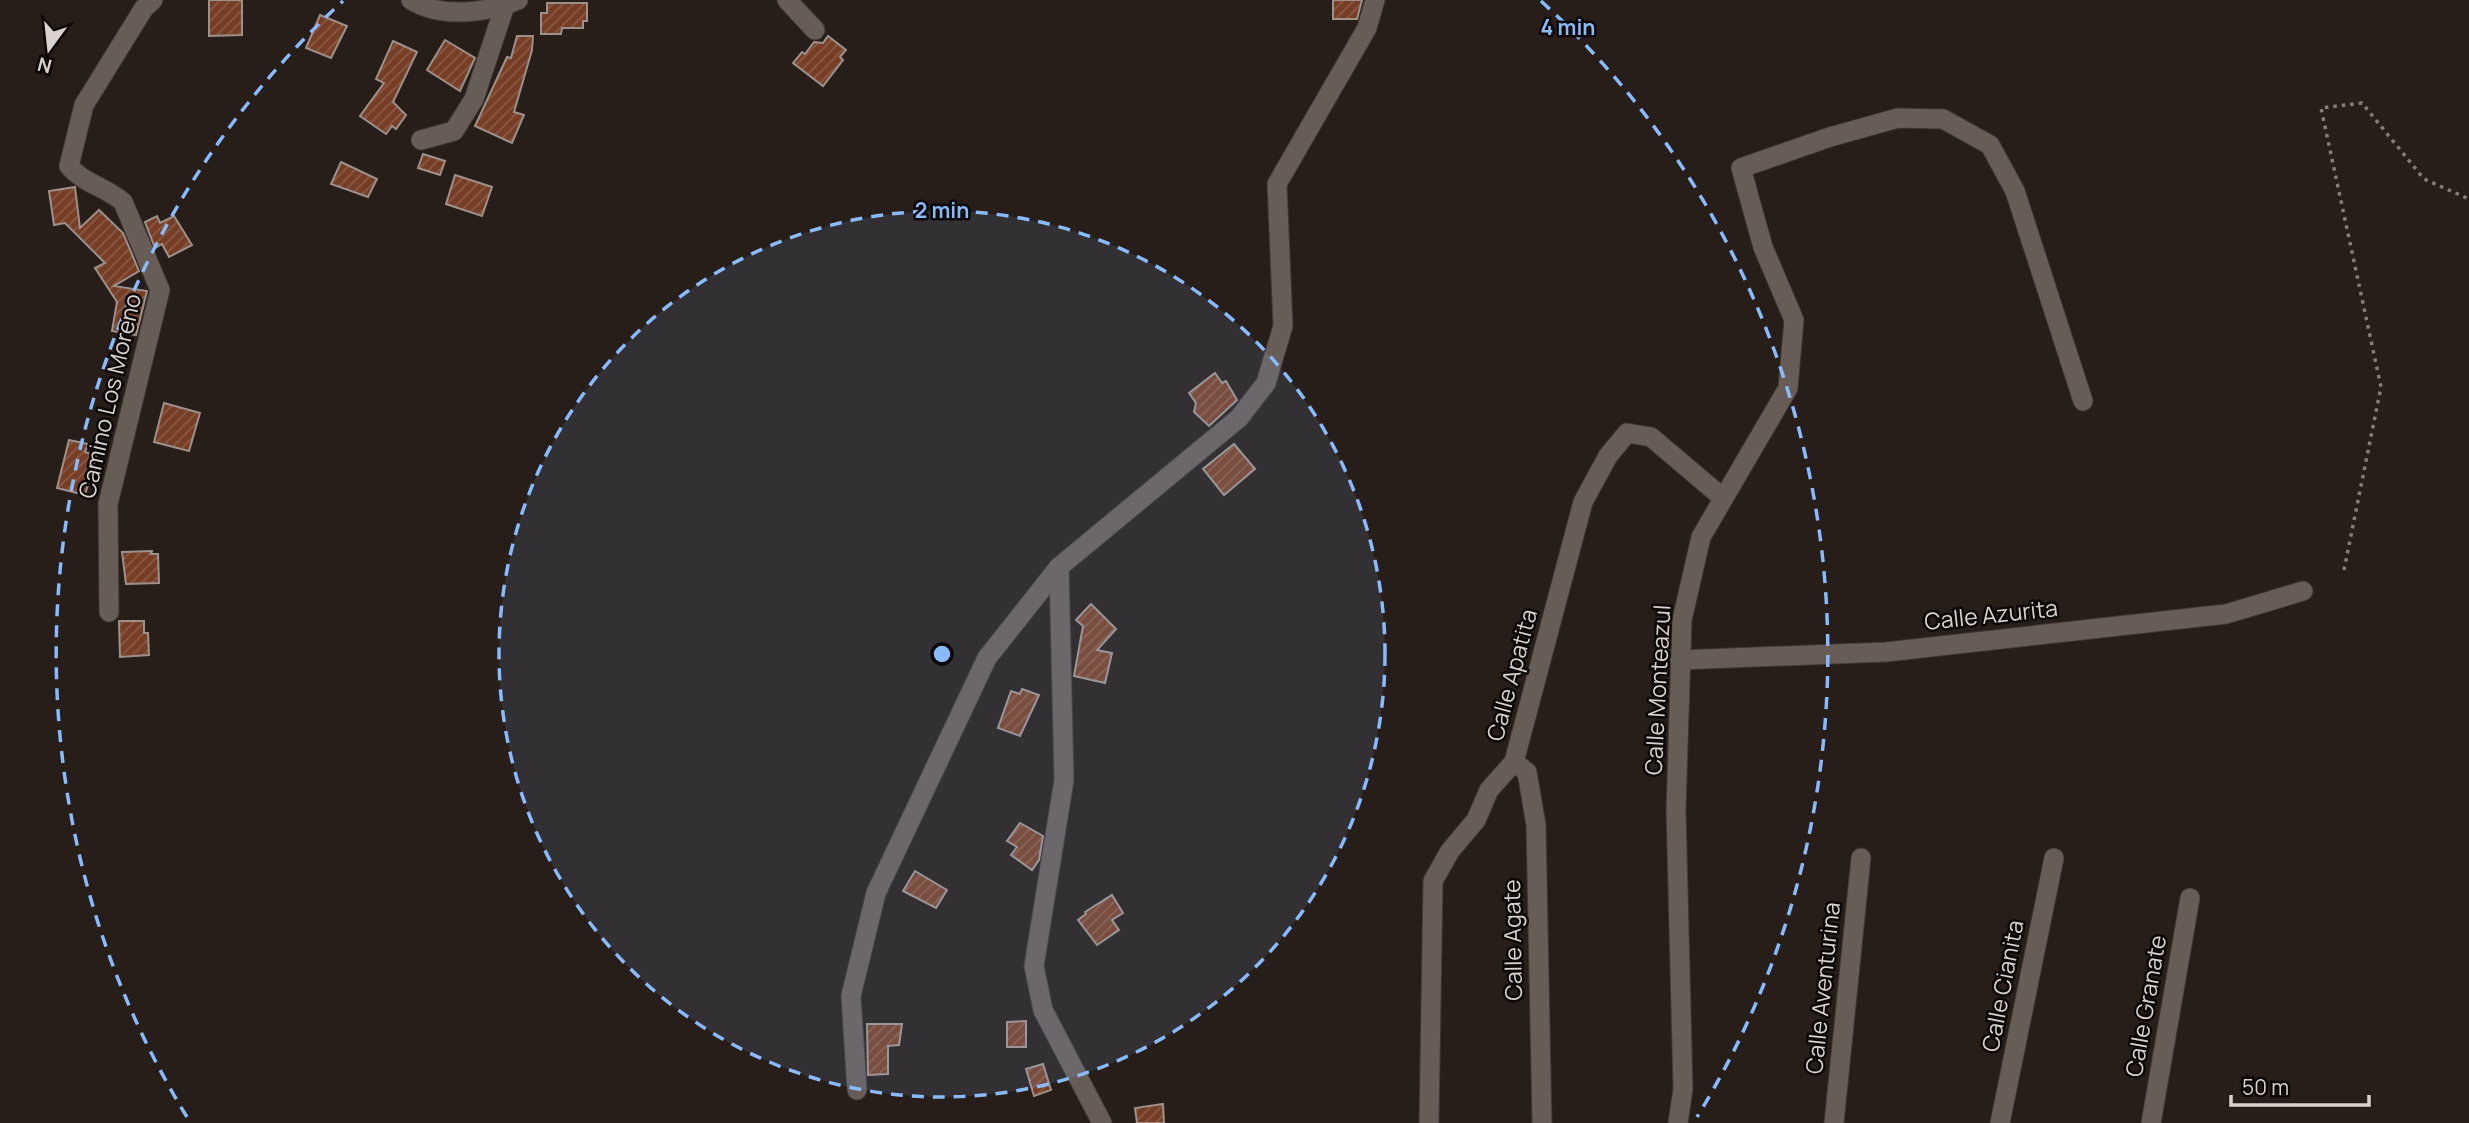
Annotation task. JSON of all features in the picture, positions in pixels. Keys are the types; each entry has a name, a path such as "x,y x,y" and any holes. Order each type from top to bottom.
{"street":[{"name":"Camino Los Moreno","path":"109,612 107,505 160,290 123,202 112,192 79,178 69,166 84,105 144,8 153,0"},
{"path":"411,0 444,12 472,12 511,3"},
{"path":"787,0 815,30"},
{"path":"857,1090 851,996 877,893 987,658 1059,567 1239,418 1266,383 1283,326 1277,184 1367,28 1375,0"},
{"path":"421,140 454,131 474,99 511,3"},
{"name":"Calle Monteazul","path":"1678,1123 1683,1089 1676,810 1682,620 1701,537 1788,388 1794,320 1763,247 1741,168 1830,137 1898,118 1943,119 1990,145 2015,191 2083,401"},
{"name":"Calle Apatita","path":"1429,1123 1433,881 1450,851 1476,820 1489,790 1514,762 1583,502 1608,456 1627,433 1651,437 1723,498"},
{"path":"1059,567 1064,780 1034,966 1043,1010 1102,1123"},
{"name":"Calle Azurita","path":"1680,660 1926,647 2226,614 2303,591"},
{"name":"Calle Agate","path":"1514,762 1527,772 1536,825 1542,1123"},
{"name":"Calle Aventurina","path":"1834,1123 1861,858"},
{"name":"Calle Cianita","path":"2000,1123 2054,858"},
{"name":"Calle Granate","path":"2151,1123 2190,898"}],"path":[{"path":"2344,569 2381,387 2321,107 2362,103 2424,179 2469,198"}],"building":[{"path":"209,0 242,0 242,35 209,36"},
{"path":"1333,0 1362,0 1357,19 1333,19"},
{"path":"547,3 587,3 587,21 583,21 583,28 562,28 561,34 541,34 541,13 547,13"},
{"path":"320,15 347,26 331,58 306,48"},
{"path":"517,36 533,36 532,50 514,112 524,115 512,143 475,126 507,57 511,58"},
{"path":"828,36 846,50 840,57 843,60 823,86 793,63 802,52 805,54 814,42 823,43"},
{"path":"445,40 475,58 460,91 427,70"},
{"path":"393,41 417,52 393,102 406,115 396,129 392,126 386,134 360,116 384,83 376,79"},
{"path":"423,154 445,161 440,175 418,168"},
{"path":"341,162 377,179 368,197 331,184"},
{"path":"455,175 492,187 482,216 446,204"},
{"path":"75,187 80,228 99,210 123,233 139,271 114,286 147,291 136,335 112,331 117,302 95,268 105,263 65,223 54,225 49,191"},
{"path":"157,216 160,223 174,216 192,245 169,257 162,244 155,248 145,222"},
{"path":"1215,373 1222,383 1226,381 1237,400 1209,426 1194,412 1196,403 1189,393"},
{"path":"164,403 200,413 189,451 154,442"},
{"path":"69,440 88,444 85,452 96,456 85,495 57,488"},
{"path":"1234,444 1255,469 1224,495 1203,469"},
{"path":"152,551 151,554 158,554 159,583 126,584 122,552"},
{"path":"1091,604 1116,629 1097,650 1112,653 1105,683 1074,676 1083,626 1076,620"},
{"path":"119,621 144,621 144,633 148,633 149,655 120,657"},
{"path":"1022,689 1039,695 1020,736 998,728 1011,691 1020,694"},
{"path":"1020,823 1043,836 1039,860 1032,870 1011,855 1017,847 1007,841"},
{"path":"915,871 947,890 936,908 903,891"},
{"path":"1112,895 1123,913 1112,920 1119,930 1097,945 1078,920 1085,912"},
{"path":"1026,1021 1026,1047 1007,1047 1007,1022"},
{"path":"867,1024 902,1024 899,1045 888,1046 888,1074 868,1075"},
{"path":"1043,1064 1051,1090 1034,1096 1026,1069"},
{"path":"1163,1104 1164,1123 1137,1123 1135,1108"}]}
